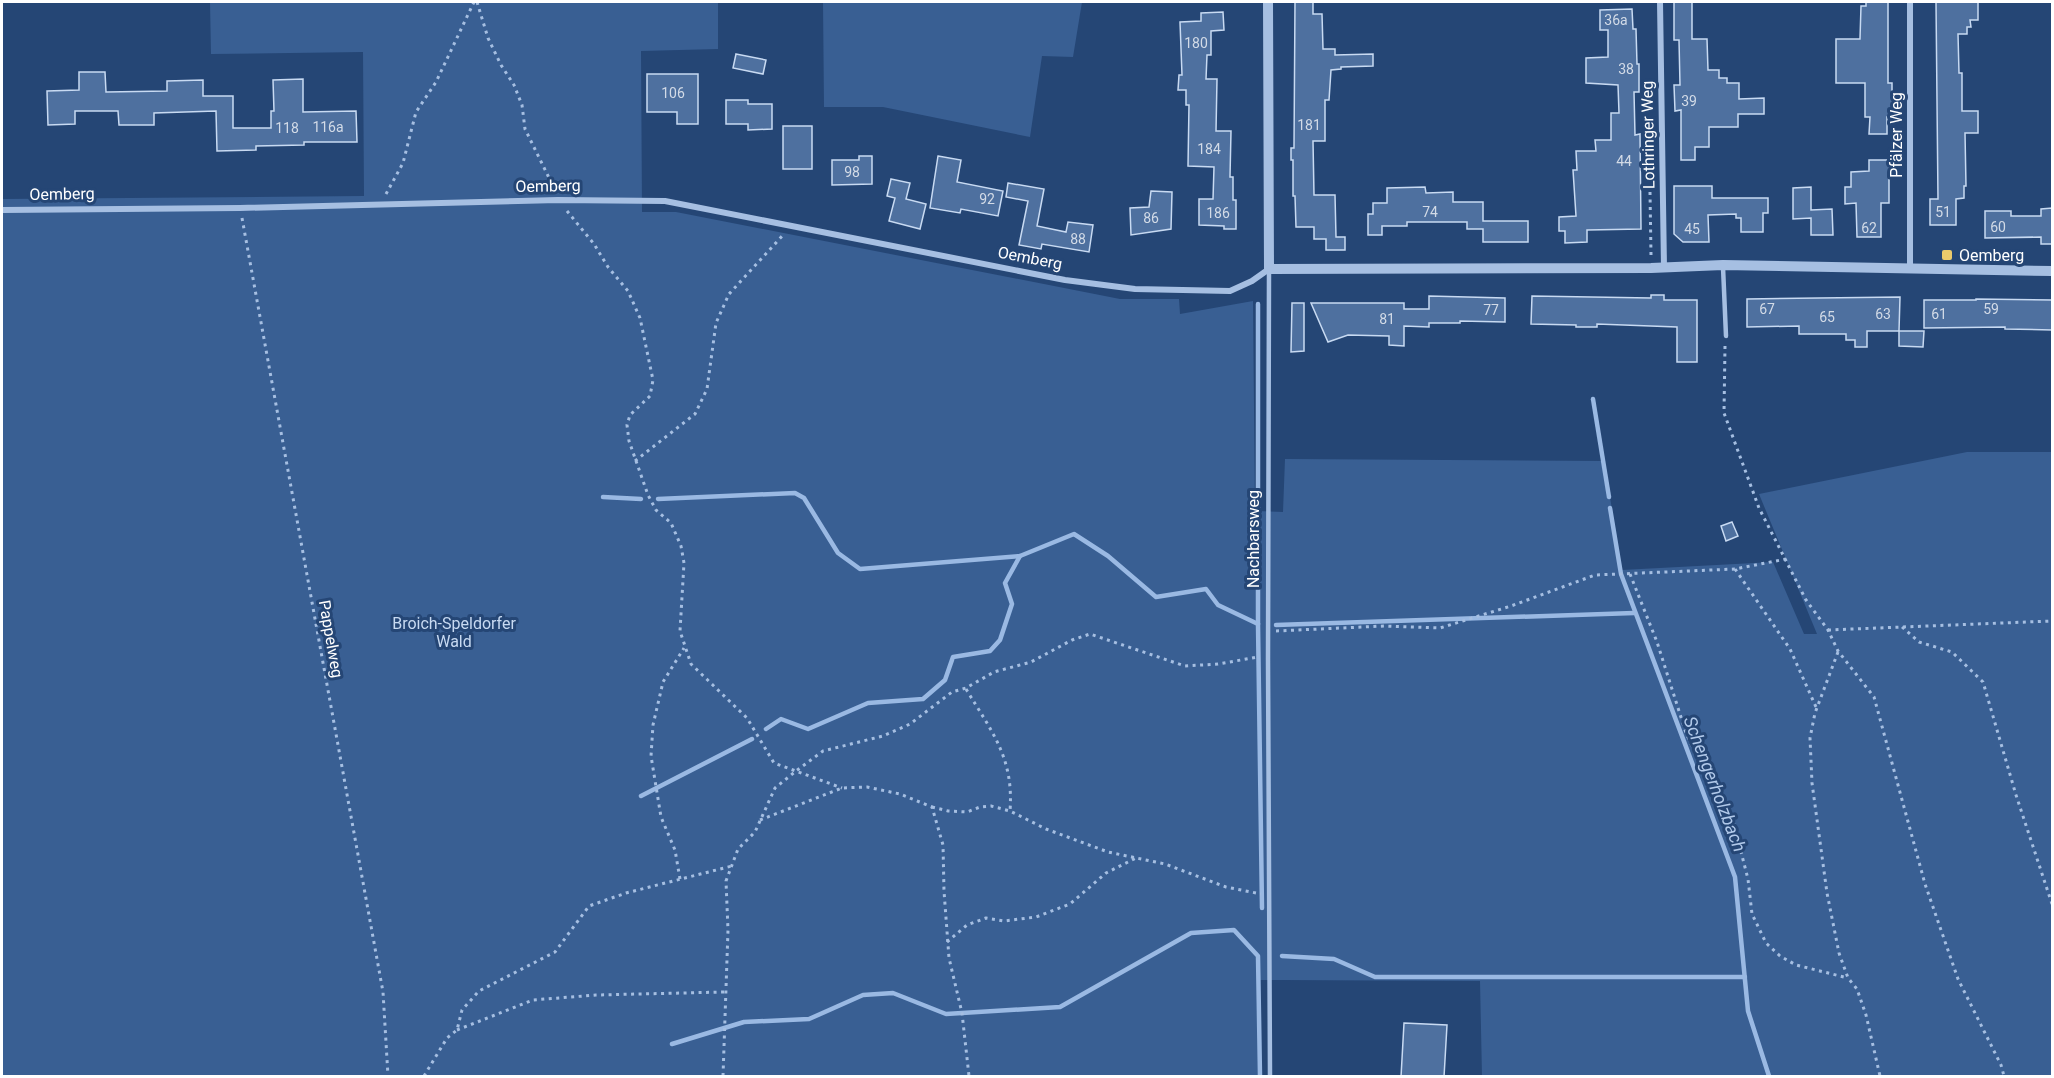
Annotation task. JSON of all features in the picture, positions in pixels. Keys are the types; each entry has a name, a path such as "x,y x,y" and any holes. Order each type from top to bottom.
{"street":[{"name":"Nachbarsweg","path":"1268,2 1269,269"},
{"name":"Lothringer Weg","path":"1660,2 1664,268"},
{"name":"Pfälzer Weg","path":"1910,2 1911,268"},
{"name":"Oemberg","path":"2,210 558,200 665,201 1065,280 1135,289 1230,291 1252,281 1269,269"},
{"path":"1269,269 1723,266 2052,271"}],"lane":[{"path":"1723,266 1726,336"},
{"name":"Nachbarsweg","path":"1269,269 1270,1077"}],"path":[{"path":"476,2 488,39 514,85 522,105 525,129 552,182 558,200 594,243 608,267 628,291 640,318 653,380 650,396 630,415 627,425 635,461 648,495 656,510 671,522 681,546 684,563 680,631 684,648 691,664 747,718 774,763 842,788 867,788 900,794 948,811 967,812 991,806 1010,811 1046,829 1108,852 1165,864 1226,887 1269,896"},
{"path":"381,203 403,163 416,112 436,82 476,2"},
{"name":"Pappelweg","path":"240,207 383,992 388,1077"},
{"path":"635,461 694,414 707,389 716,323 729,294 792,225"},
{"path":"1726,336 1724,413 1759,508 1806,600 1828,630 1838,651 1874,697 1925,885 1958,979 2001,1065 2004,1077"},
{"path":"1268,632 1384,626 1440,628 1510,606 1595,575 1735,570 1786,560"},
{"path":"1735,570 1790,649 1817,709"},
{"path":"1630,574 1657,642 1686,733 1706,776 1725,801 1733,821 1748,879 1752,914 1766,943 1780,956 1796,965 1848,978"},
{"path":"1828,630 2052,621"},
{"path":"1902,627 1918,642 1952,652 1983,682 2016,795 2052,904"},
{"path":"723,1077 728,930 726,881 738,849 755,832 775,788 796,771 823,751 883,736 910,724 952,692 966,688 994,672 1031,662 1072,640 1090,634 1185,666 1218,664 1258,657 1268,659"},
{"path":"680,879 675,850 661,817 651,756 653,725 663,682 684,648"},
{"path":"1838,651 1817,709 1810,738 1812,783 1827,893 1839,953 1848,978 1857,989 1866,1015 1880,1077"},
{"path":"966,688 1001,748 1010,777 1010,811"},
{"path":"760,820 842,788"},
{"path":"932,807 943,845 947,942 962,1013 969,1077"},
{"path":"947,942 967,925 987,918 1004,921 1036,917 1070,903 1106,873 1136,858"},
{"path":"457,1029 462,1010 480,991 555,952 590,906 626,893 732,866"},
{"path":"424,1077 447,1038 457,1029 533,1000 596,995 726,992"}],"green space":[{"name":"Broich-Speldorfer Wald","path":"210,2 718,2 718,49 641,51 642,212 676,212 1120,299 1179,299 1180,314 1253,301 1255,511 1283,512 1285,459 1604,461 1622,570 1773,562 1804,634 1817,634 1759,494 1967,452 2052,452 2052,1076 1482,1076 1480,981 1259,980 1260,1076 2,1076 2,199 364,196 363,52 211,54"},
{"path":"823,2 1082,2 1073,57 1042,56 1030,137 883,107 824,107"}],"building":[{"path":"1295,2 1313,2 1313,14 1322,14 1323,49 1335,49 1335,55 1373,54 1373,66 1341,67 1341,69 1331,70 1329,100 1325,100 1325,141 1313,141 1314,195 1335,195 1336,237 1345,237 1345,250 1326,250 1326,239 1314,239 1314,227 1296,227 1293,160 1291,160 1291,148 1294,148"},
{"path":"1674,2 1692,2 1692,39 1707,39 1708,70 1719,70 1719,78 1727,78 1727,83 1739,83 1739,99 1764,98 1764,114 1738,114 1738,127 1709,127 1709,147 1695,147 1695,160 1681,160 1681,110 1675,111 1674,85 1680,85 1679,40 1674,40"},
{"path":"1866,2 1888,2 1888,83 1892,83 1892,117 1887,117 1887,134 1869,134 1870,117 1865,117 1865,83 1836,83 1836,39 1860,39 1861,6 1866,6"},
{"path":"1936,2 1978,2 1978,20 1970,20 1971,27 1967,27 1967,34 1958,34 1959,73 1962,73 1962,111 1978,111 1978,133 1965,133 1966,186 1964,186 1964,198 1956,199 1956,225 1930,225 1930,199 1938,199"},
{"path":"1632,9 1633,29 1636,29 1637,64 1639,64 1639,92 1634,92 1635,135 1640,134 1641,229 1587,230 1587,242 1565,243 1565,231 1559,231 1559,217 1576,216 1573,170 1577,170 1576,151 1596,151 1595,140 1611,140 1611,113 1619,113 1618,85 1586,83 1586,58 1608,57 1608,30 1600,30 1600,10"},
{"path":"1223,12 1224,30 1211,31 1211,55 1207,55 1206,79 1217,79 1216,131 1231,131 1230,177 1233,177 1233,200 1236,200 1236,229 1199,225 1199,199 1213,199 1214,167 1188,166 1189,105 1186,105 1186,90 1178,90 1179,75 1182,75 1180,22 1201,21 1201,13"},
{"path":"736,54 766,60 763,74 733,68"},
{"path":"79,72 105,72 106,92 167,91 167,81 203,80 203,96 233,96 233,128 271,128 271,111 274,111 273,80 303,79 303,112 356,111 357,142 304,142 304,145 256,146 256,150 217,151 216,111 154,113 154,125 119,125 118,111 75,111 75,124 48,125 47,91 79,90"},
{"path":"647,74 698,74 698,124 677,124 677,112 647,112"},
{"path":"726,100 748,100 748,104 772,104 772,129 748,130 748,124 726,124"},
{"path":"783,126 812,126 812,169 783,169"},
{"path":"859,156 872,156 872,184 832,185 832,160 859,160"},
{"path":"938,156 961,160 957,182 1003,191 998,216 961,209 960,213 930,208"},
{"path":"1869,160 1889,160 1889,203 1881,203 1881,237 1857,237 1856,203 1845,204 1845,187 1851,187 1851,172 1869,171"},
{"path":"891,179 910,183 906,199 926,204 920,229 889,221 895,198 887,196"},
{"path":"1008,183 1044,189 1037,226 1066,232 1068,222 1093,225 1089,252 1042,244 1041,249 1019,245 1028,201 1006,197"},
{"path":"1674,186 1712,186 1712,198 1768,198 1768,213 1763,213 1763,232 1741,232 1741,218 1736,218 1736,214 1708,215 1709,242 1683,242 1674,234"},
{"path":"1425,187 1426,193 1453,192 1453,202 1483,202 1483,221 1528,221 1528,242 1483,242 1483,229 1467,229 1467,222 1407,222 1407,226 1382,226 1382,235 1368,235 1368,214 1373,214 1373,203 1387,203 1387,188"},
{"path":"1811,187 1811,210 1832,209 1833,235 1811,235 1811,218 1793,219 1793,188"},
{"path":"1151,191 1172,192 1171,229 1131,235 1130,208 1149,207"},
{"path":"2052,208 2052,244 2041,244 2041,237 1985,238 1985,211 2011,211 2011,216 2041,216 2041,209"},
{"path":"1651,295 1664,295 1664,300 1697,300 1697,362 1677,362 1677,327 1597,324 1597,327 1576,327 1576,325 1531,324 1532,296 1651,298"},
{"path":"1429,296 1505,298 1505,322 1460,321 1460,323 1429,323 1429,327 1404,326 1404,346 1389,345 1389,336 1348,335 1328,342 1311,303 1404,303 1404,309 1429,309"},
{"path":"1900,297 1899,331 1867,331 1867,347 1855,347 1855,340 1846,340 1846,334 1799,334 1799,326 1747,327 1747,299"},
{"path":"1924,300 2052,300 2052,330 2005,329 2005,327 1924,328"},
{"path":"1292,303 1304,303 1304,351 1291,352"},
{"path":"1899,331 1924,331 1923,347 1899,346"},
{"path":"1732,522 1738,536 1726,541 1721,526"},
{"path":"1404,1023 1447,1025 1444,1077 1401,1077"}],"waterway":[{"path":"1258,304 1258,624 1262,908"},
{"name":"Schengerholzbach","path":"1593,399 1609,497"},
{"path":"658,499 795,493 804,498 838,553 860,569 1020,556 1074,534 1108,556 1156,597 1206,589 1218,605 1258,624"},
{"path":"603,497 641,499"},
{"name":"Schengerholzbach","path":"1610,508 1621,574 1735,877 1748,1011 1769,1076"},
{"path":"766,729 781,719 808,729 868,703 923,699 945,680 953,657 990,651 1000,640 1012,604 1005,583 1020,556"},
{"path":"1276,625 1634,613"},
{"path":"641,796 752,739"},
{"path":"672,1044 744,1022 809,1019 863,995 893,993 946,1014 1060,1007 1191,933 1234,930 1258,956 1260,1076"},
{"path":"1282,956 1334,959 1375,977 1745,977"}],"place":[{"name":"Oemberg","path":"1947,255"}]}
